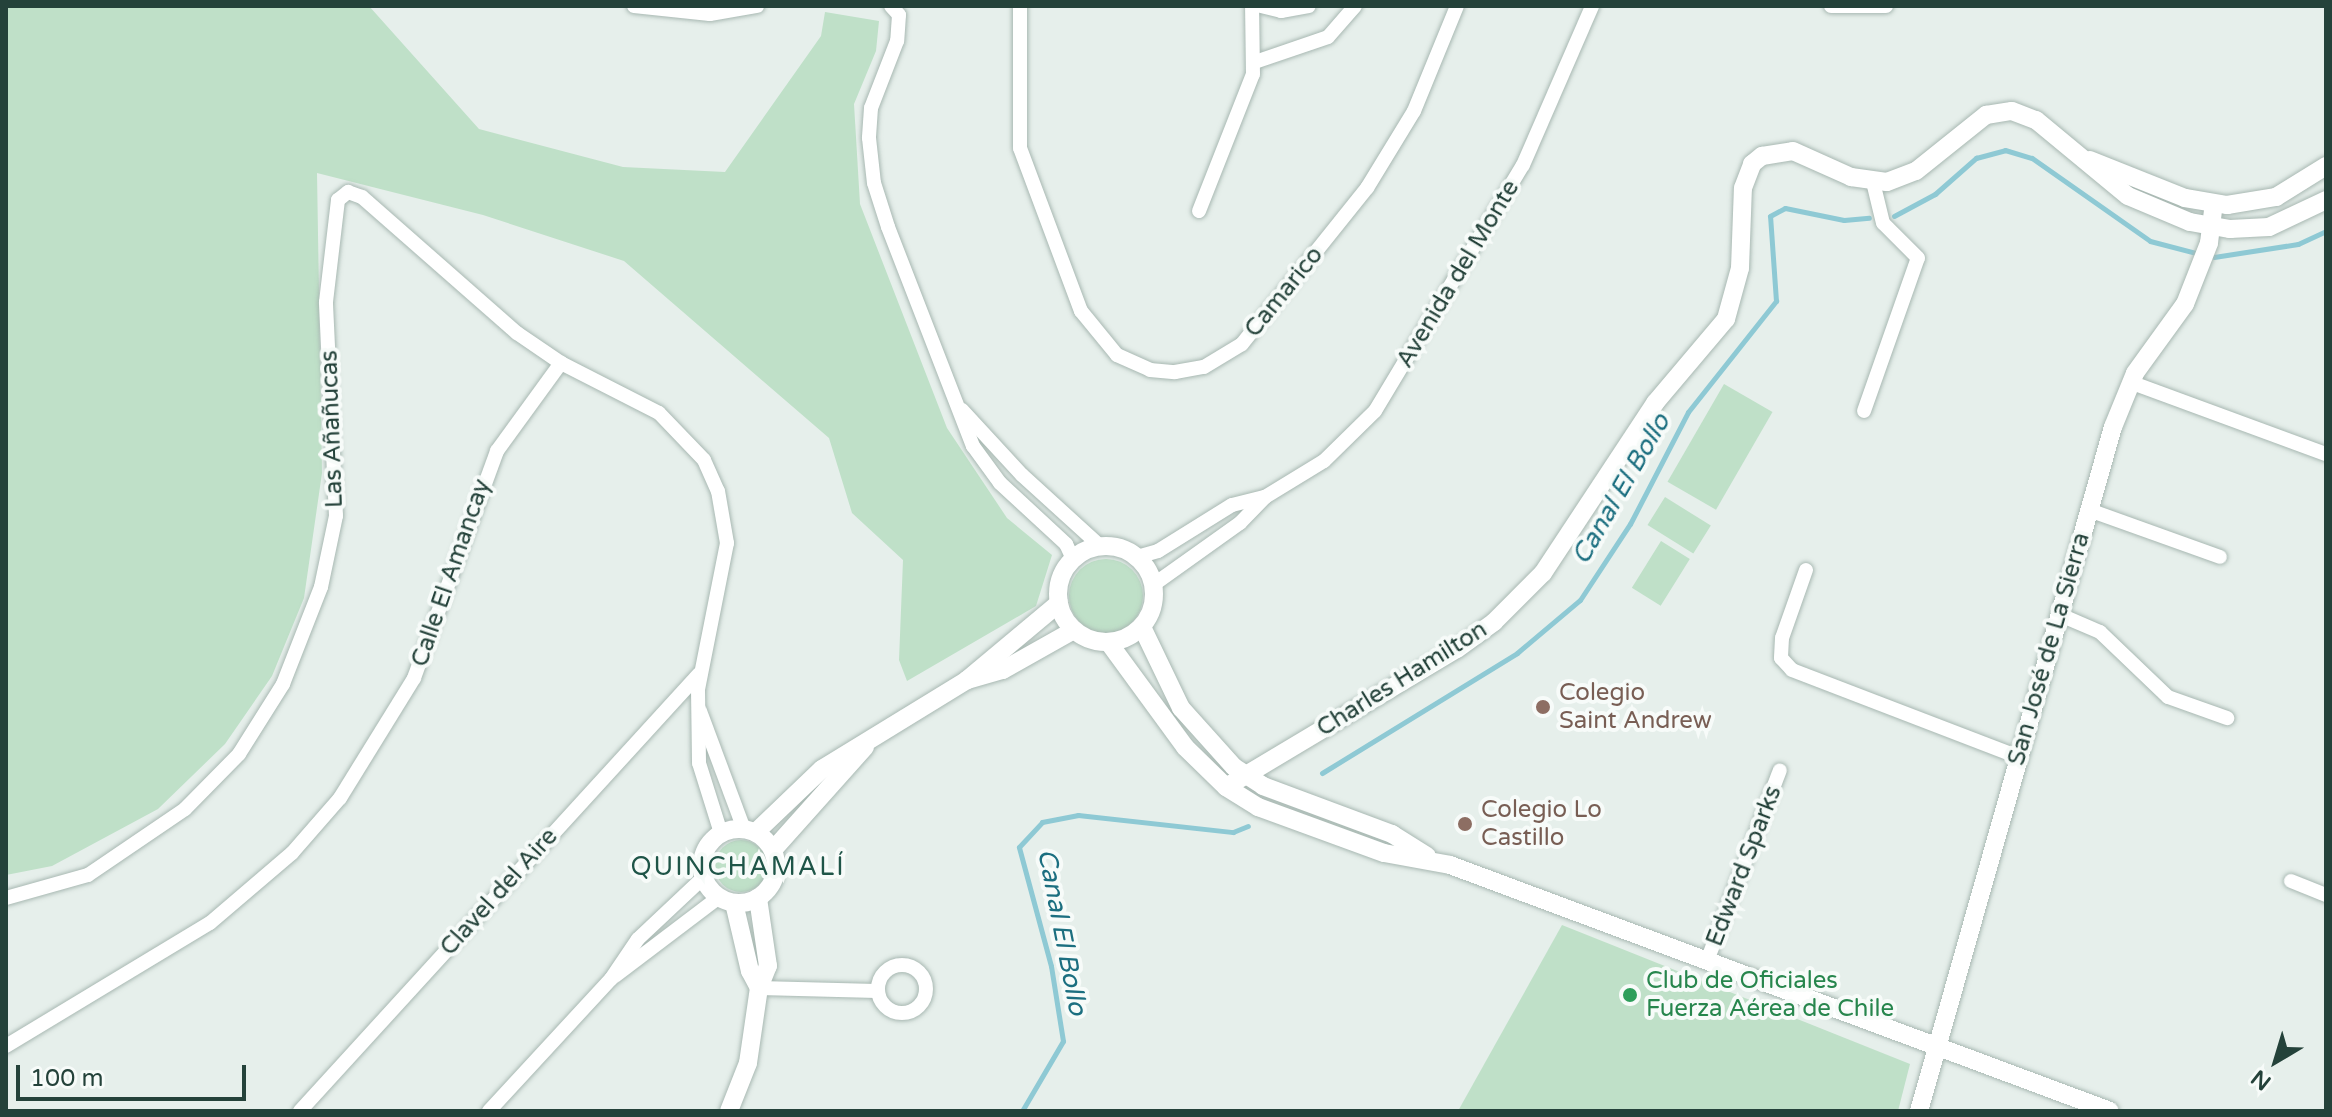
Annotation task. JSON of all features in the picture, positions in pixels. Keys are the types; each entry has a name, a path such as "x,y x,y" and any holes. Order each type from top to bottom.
{"street":[{"path":"634,6 710,14 757,6"},
{"path":"891,6 899,15 897,41 871,108 874,183 973,446 989,470 1066,544 1073,559"},
{"name":"Camarico","path":"1020,6 1020,148 1081,311 1117,355 1150,370 1175,372 1204,367 1242,344 1367,188 1414,111 1457,6"},
{"path":"1199,211 1255,62 1252,6"},
{"path":"1261,6 1291,11 1309,6"},
{"path":"1255,62 1328,37 1355,6"},
{"name":"Avenida del Monte","path":"1153,585 1240,523 1265,497 1337,451 1385,396 1517,176 1592,6"},
{"path":"1831,6 1886,6"},
{"path":"1864,411 1918,258 1883,223 1873,182 1916,171 1975,122 1999,111 2036,120 2128,196 2213,227 2269,227 2326,200"},
{"name":"Charles Hamilton","path":"1226,787 1457,649 1543,573 1573,535 1655,403 1726,319 1740,268 1743,188 1752,164 1774,152 1793,151 1873,182"},
{"path":"2076,155 2165,192 2214,204 2276,197 2326,166"},
{"name":"Las Añañucas","path":"6,898 88,875 185,809 239,754 283,684 321,587 336,516 326,302 338,200 348,192 362,197 491,313 561,363"},
{"name":"San José de La Sierra","path":"1919,1111 2058,614 2130,382 2185,304 2213,227 2214,204"},
{"path":"561,363 659,413 694,447 712,475 724,516 726,561 699,674 699,763 721,833"},
{"name":"Calle El Amancay","path":"6,1046 210,923 265,879 340,798 414,678 487,470 511,427 561,363"},
{"path":"2130,382 2326,454"},
{"path":"962,410 1022,475 1100,546 1137,557 1153,585 1151,612 1142,627 1109,643"},
{"name":"Avenida del Monte","path":"1137,557 1158,551 1232,505 1265,497"},
{"path":"2089,510 2220,557"},
{"path":"1100,546 1073,559 1060,579 1059,603 1074,630 1109,643 1185,747 1226,787 1313,828 1384,853 1432,860 2110,1111"},
{"path":"1806,570 1782,638 1781,658 1792,670 2019,757"},
{"path":"759,988 750,971 727,900 704,877 703,857 721,833 750,831 822,769 967,680 1059,603"},
{"path":"2058,614 2100,632 2168,697 2227,718"},
{"path":"1142,627 1181,708 1213,747 1244,774 1283,795 1392,834 1432,860"},
{"path":"967,680 1003,670 1074,630"},
{"name":"Clavel del Aire","path":"300,1111 699,674"},
{"path":"699,707 750,831 773,850"},
{"path":"611,979 727,900 758,898 775,877 773,850 869,742"},
{"name":"Edward Sparks","path":"1707,961 1780,770"},
{"path":"489,1111 611,979 638,939 704,877"},
{"path":"2291,881 2326,895"},
{"path":"729,1111 753,1044 759,988 768,960 758,898"},
{"path":"759,988 877,991"}],"green space":[{"path":"6,6 369,6 479,129 623,167 725,172 821,36 825,12 879,21 876,51 854,104 860,204 947,428 1007,518 1052,555 1036,606 907,681 899,660 903,560 852,513 829,438 624,261 483,215 317,173 322,473 304,598 272,676 225,744 158,809 52,866 6,875"},
{"path":"1724,384 1772,412 1716,510 1668,482"},
{"path":"1665,497 1711,526 1693,554 1648,525"},
{"path":"1661,541 1690,559 1661,606 1632,588"},
{"path":"1099,559 1113,559 1127,565 1137,575 1143,596 1137,617 1127,627 1113,633 1099,633 1085,627 1075,617 1069,603 1069,589 1075,575 1085,565"},
{"path":"741,840 760,847 767,866 760,885 741,892 722,885 715,866 722,847"},
{"name":"Club de Oficiales Fuerza Aérea de Chile","path":"1562,925 1910,1064 1898,1111 1458,1111"}],"waterway":[{"name":"Canal El Bollo","path":"1894,216 1935,194 1976,158 2005,150 2032,158 2150,241 2196,253"},
{"name":"Canal El Bollo","path":"1322,773 1517,653 1580,600 1630,524 1688,412 1776,301 1770,216 1785,208 1844,220 1869,218"},
{"name":"Canal El Bollo","path":"2214,257 2298,244 2326,231"},
{"name":"Canal El Bollo","path":"1022,1111 1063,1041 1051,966 1019,847 1042,822 1078,815 1233,832 1248,826"}],"place":[{"name":"Colegio Saint Andrew","path":"1543,707"},
{"name":"Colegio Lo Castillo","path":"1465,824"},
{"name":"Club de Oficiales Fuerza Aérea de Chile","path":"1630,995"}],"district":[{"name":"QUINCHAMALÍ","path":"738,867"}]}
